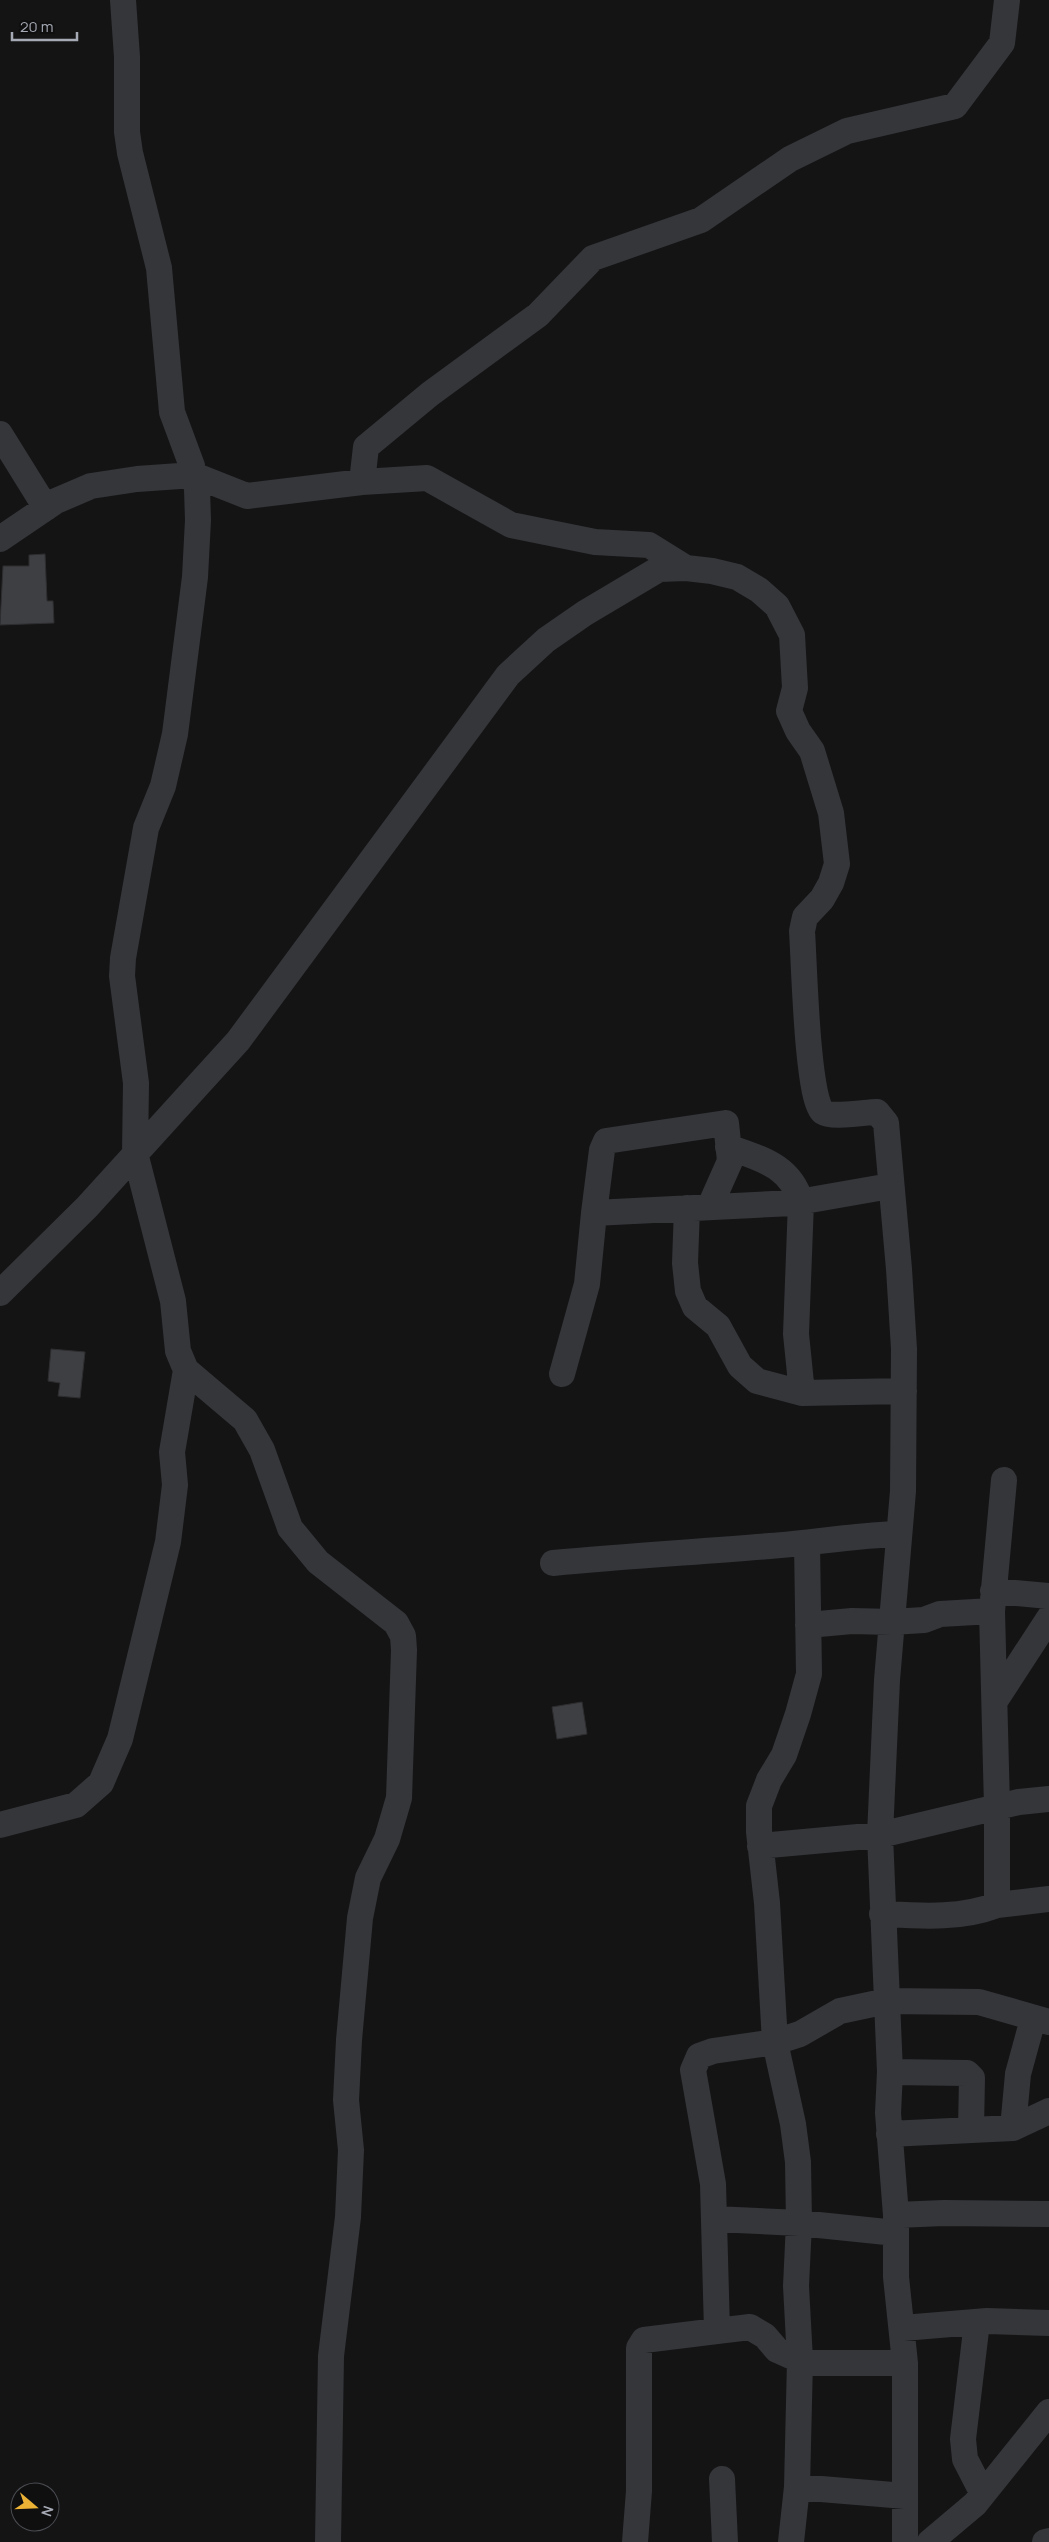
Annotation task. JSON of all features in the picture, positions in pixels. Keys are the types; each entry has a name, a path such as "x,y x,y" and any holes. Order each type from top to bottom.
{"street":[{"path":"123,0 130,153 159,268 172,412 194,474 197,489 198,520 195,576 175,734 163,786 146,828 123,958 122,976 136,1083 135,1153 173,1301 178,1350 186,1370 245,1420 262,1450 290,1528 318,1562 396,1622 403,1636 399,1798 387,1839 368,1878 360,1918 349,2040 346,2100 351,2150 348,2217 331,2356 328,2434 328,2542"},
{"path":"362,482 366,447 430,394 538,315 593,258 702,220 790,159 847,131 954,106 1002,43 1007,0"},
{"path":"0,434 46,508"},
{"path":"0,539 46,508 91,486 137,479 194,474 247,496 362,482 427,478 512,525 595,542 649,545 686,568"},
{"path":"0,1293 87,1207 238,1041 508,675 546,640 585,613 659,569 686,568 737,577 759,590 777,606 792,635 794,688 789,711 798,731 812,751 830,812 837,864 831,883 822,899 805,917 802,931 809,1054 818,1104 823,1112 832,1114 876,1112 886,1123 890,1186 900,1268 904,1349 903,1491 882,1765 880,1835 890,2072 887,2088 889,2134 896,2224 896,2277 903,2328 905,2363 905,2542"},
{"path":"562,1374 587,1284 602,1150 606,1142 726,1123 730,1161 699,1207 685,1263 688,1291 695,1307 718,1326 740,1366 757,1381 802,1393 904,1391"},
{"path":"728,1147 777,1165 797,1188 801,1202 796,1334 802,1393"},
{"path":"594,1213 801,1202 890,1186"},
{"path":"0,1825 76,1805 101,1783 120,1739 168,1542 175,1485 172,1452 186,1370"},
{"path":"997,1905 997,1807 992,1601 1004,1480"},
{"path":"553,1562 807,1543 861,1535 899,1534"},
{"path":"791,2542 797,2487 800,2360 796,2286 799,2223 798,2162 793,2124 775,2042 766,1903 760,1846 759,1806 769,1780 784,1755 809,1674 807,1543"},
{"path":"808,1625 924,1620 992,1601 1049,1596"},
{"path":"995,1701 1049,1618"},
{"path":"760,1846 880,1835 1019,1802 1049,1799"},
{"path":"882,1914 938,1916 978,1912 997,1905 1049,1899"},
{"path":"717,2331 713,2184 693,2070 699,2056 713,2051 775,2042 800,2034 840,2011 887,2001 979,2002 1041,2021 1018,2074 1013,2128"},
{"path":"890,2072 967,2073 972,2078 971,2129"},
{"path":"889,2134 1013,2128 1049,2110"},
{"path":"714,2219 799,2223 896,2224 944,2213 1049,2214"},
{"path":"903,2328 977,2322 1049,2323"},
{"path":"977,2322 962,2440 966,2459 983,2494"},
{"path":"635,2542 639,2491 639,2348 644,2340 750,2327 765,2336 777,2350 806,2363 905,2363"},
{"path":"930,2542 975,2504 1049,2412"},
{"path":"722,2479 725,2542"},
{"path":"797,2487 905,2496"},
{"path":"1044,2542 1049,2541"}],"building":[{"path":"45,554 47,601 53,601 54,623 0,625 3,566 29,566 29,555"},
{"path":"51,1349 85,1352 80,1398 58,1396 60,1383 48,1381"},
{"path":"582,1702 587,1734 557,1739 552,1707"}]}
